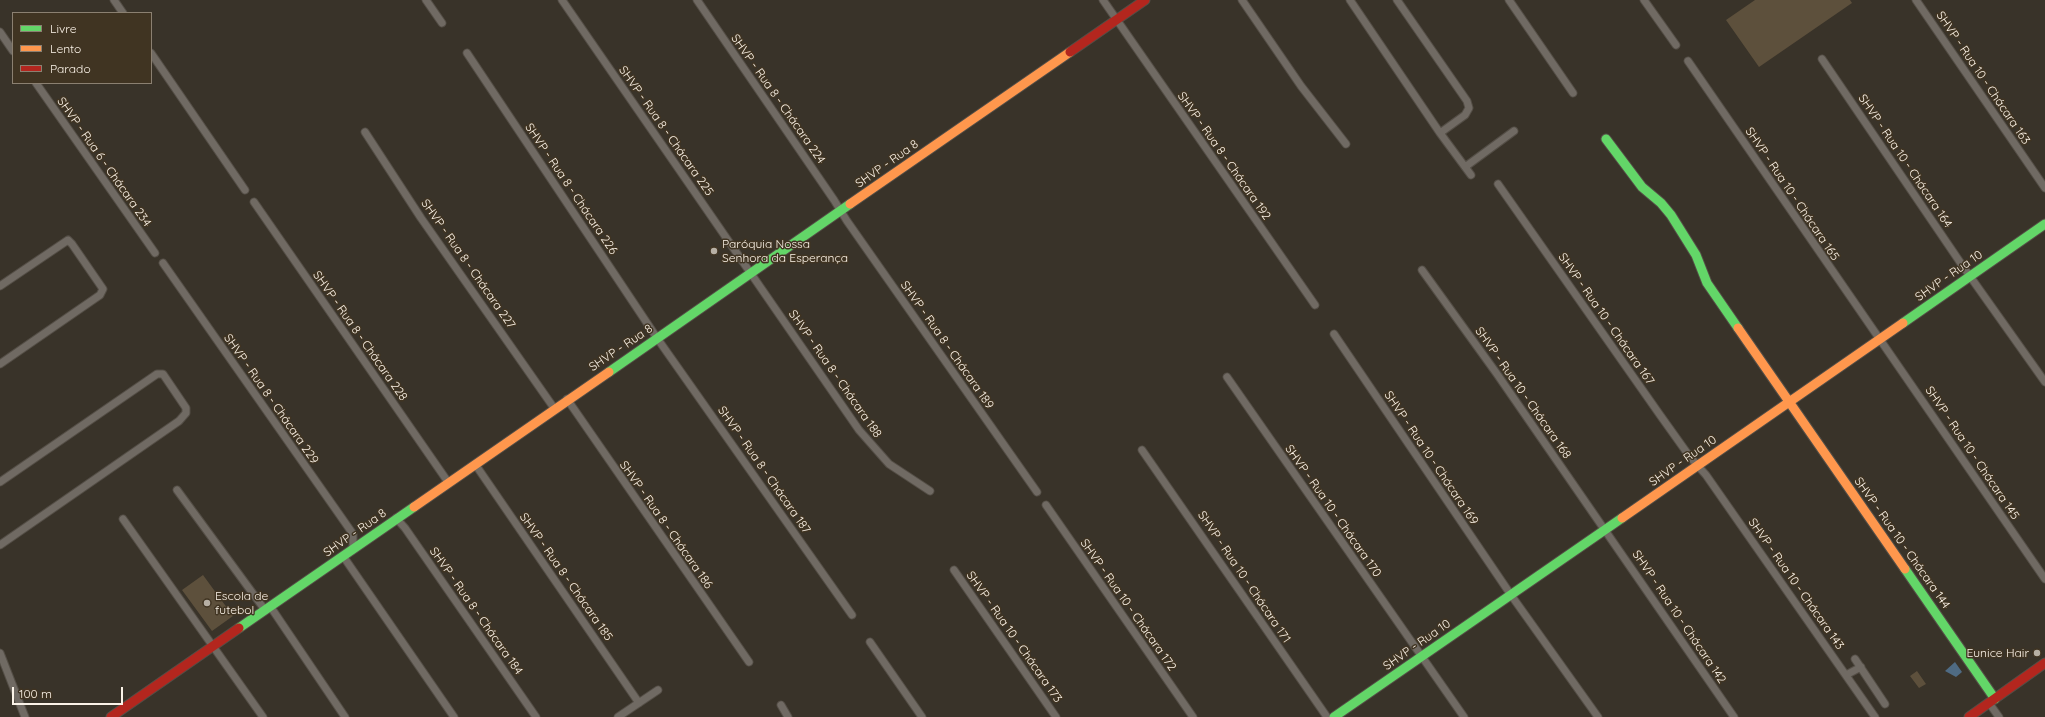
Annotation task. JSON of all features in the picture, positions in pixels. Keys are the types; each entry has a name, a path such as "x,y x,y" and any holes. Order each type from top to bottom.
{"street":[{"path":"114,0 122,12"},
{"path":"426,0 442,23"},
{"name":"SHVP - Rua 8 - Chácara 225","path":"562,0 752,273"},
{"name":"SHVP - Rua 8 - Chácara 224","path":"697,0 841,210"},
{"name":"SHVP - Rua 8 - Chácara 192","path":"1103,0 1315,305"},
{"name":"SHVP - Rua 8","path":"112,717 554,408 752,273 1146,0"},
{"path":"1242,0 1301,86 1346,144"},
{"path":"1350,0 1440,133 1471,175"},
{"path":"1397,0 1467,101 1468,111 1440,133"},
{"path":"1508,0 1573,93"},
{"path":"1644,0 1676,45"},
{"name":"SHVP - Rua 10 - Chácara 163","path":"1916,0 2045,188"},
{"path":"0,32 12,50"},
{"name":"SHVP - Rua 8 - Chácara 226","path":"467,53 657,338"},
{"path":"152,54 245,190"},
{"name":"SHVP - Rua 10 - Chácara 164","path":"1822,59 1970,276 2045,382"},
{"name":"SHVP - Rua 10 - Chácara 165","path":"1688,61 1880,338"},
{"name":"SHVP - Rua 6 - Chácara 234","path":"37,84 155,253"},
{"name":"SHVP - Rua 8 - Chácara 227","path":"365,132 421,218 554,408"},
{"path":"1465,167 1514,132"},
{"name":"SHVP - Rua 10 - Chácara 144","path":"1606,139 1642,187 1661,203 1671,215 1696,255 1707,284 1992,701"},
{"name":"SHVP - Rua 10 - Chácara 167","path":"1498,184 1660,415 1697,465"},
{"name":"SHVP - Rua 8 - Chácara 228","path":"254,202 448,482"},
{"name":"SHVP - Rua 8 - Chácara 189","path":"841,210 1037,492"},
{"name":"SHVP - Rua 10","path":"1334,717 1606,530 1697,465 2045,224"},
{"path":"0,286 68,240 103,288 100,295 0,364"},
{"name":"SHVP - Rua 8 - Chácara 229","path":"163,263 280,433 354,536 352,549"},
{"name":"SHVP - Rua 10 - Chácara 168","path":"1422,270 1606,530"},
{"name":"SHVP - Rua 8 - Chácara 188","path":"752,273 841,406 878,453 889,464 930,491"},
{"name":"SHVP - Rua 10 - Chácara 169","path":"1334,334 1511,595 1598,717"},
{"name":"SHVP - Rua 8 - Chácara 187","path":"657,338 852,615"},
{"name":"SHVP - Rua 10 - Chácara 145","path":"1880,338 2045,579"},
{"path":"0,482 157,374 163,374 186,408 186,414 179,421 0,544"},
{"name":"SHVP - Rua 10 - Chácara 170","path":"1228,377 1464,717"},
{"name":"SHVP - Rua 8 - Chácara 186","path":"567,399 749,662"},
{"name":"SHVP - Rua 10 - Chácara 171","path":"1142,450 1326,717"},
{"name":"SHVP - Rua 8 - Chácara 185","path":"475,464 639,703"},
{"name":"SHVP - Rua 10 - Chácara 143","path":"1697,465 1706,475 1875,717"},
{"path":"177,490 268,608 346,717"},
{"name":"SHVP - Rua 10 - Chácara 172","path":"1046,505 1193,717"},
{"name":"SHVP - Rua 8 - Chácara 184","path":"396,518 406,528 536,717"},
{"path":"123,519 263,717"},
{"name":"SHVP - Rua 10 - Chácara 142","path":"1606,530 1734,717"},
{"path":"343,556 454,717"},
{"name":"SHVP - Rua 10 - Chácara 173","path":"954,570 1056,717"},
{"path":"870,642 922,717"},
{"path":"0,653 25,717"},
{"path":"1855,658 1885,704"},
{"path":"1969,717 2045,664"},
{"path":"1846,675 1861,667"},
{"path":"618,717 658,690"},
{"path":"1992,701 1999,717"},
{"path":"781,706 788,717"}],"shaded area":[{"path":"1755,0 1850,0 1852,3 1759,67 1726,20"},
{"name":"Escola de futebol","path":"203,575 233,616 212,631 182,590"},
{"path":"1917,671 1926,684 1919,688 1910,676"}],"water":[{"path":"1955,662 1962,672 1956,677 1945,671"}],"traffic: fast":[{"path":"1606,139 1642,187 1661,203 1671,215 1696,255 1707,283 1738,328"},
{"path":"609,372 850,204"},
{"path":"1903,323 2045,224"},
{"path":"239,628 414,507"},
{"path":"1334,717 1622,518"},
{"path":"1905,569 1995,699"}],"traffic: slow":[{"path":"850,204 1070,52"},
{"path":"1622,518 1903,323"},
{"path":"1738,328 1905,569"},
{"path":"414,507 609,372"}],"traffic: jam":[{"path":"1070,52 1145,0"},
{"path":"111,717 239,628"},
{"path":"1969,717 2045,663"}],"place":[{"name":"Paróquia Nossa Senhora da Esperança","path":"714,251"},
{"name":"Escola de futebol","path":"207,603"},
{"name":"Eunice Hair","path":"2037,653"}]}
